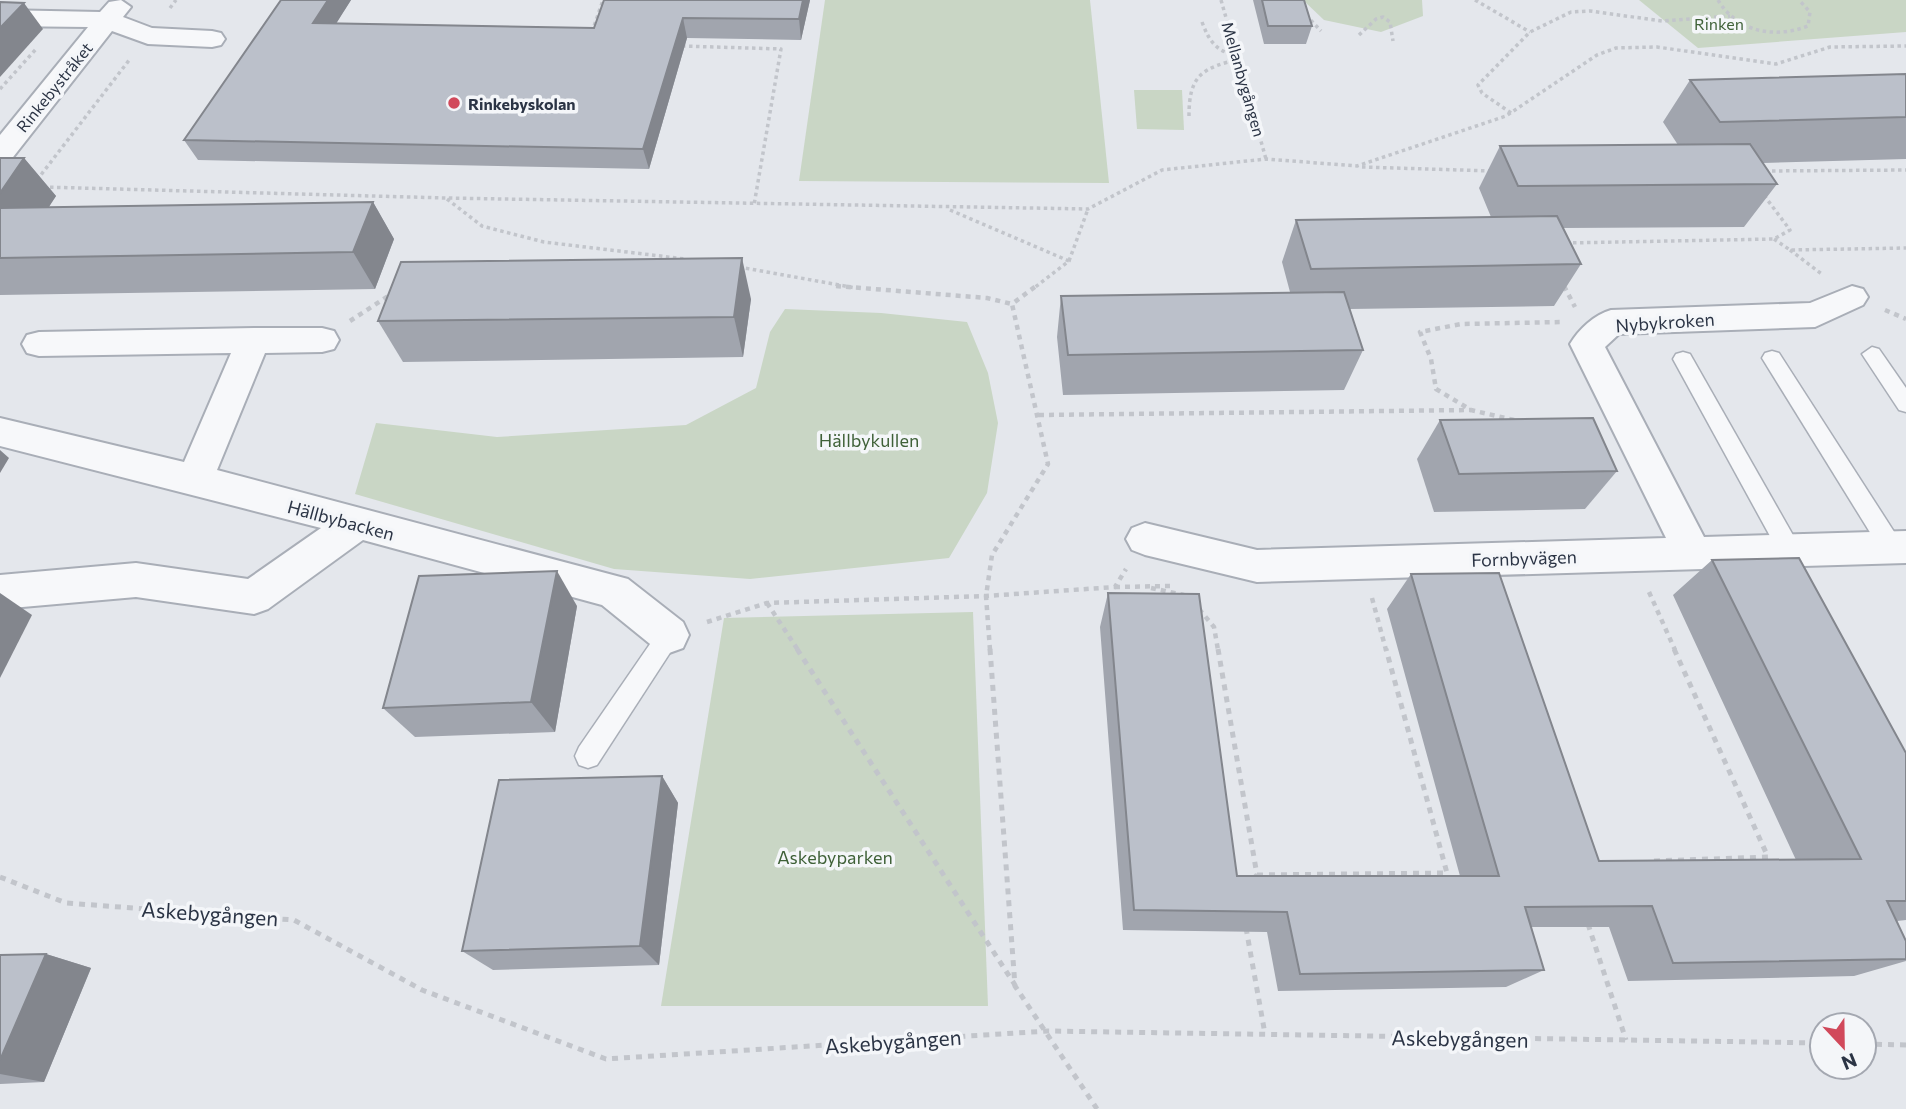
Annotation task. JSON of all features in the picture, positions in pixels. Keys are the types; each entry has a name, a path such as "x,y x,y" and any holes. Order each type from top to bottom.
{"street":[{"path":"0,18 116,10 148,36 212,38"},
{"name":"Rinkebystråket","path":"0,154 116,10"},
{"name":"Nybykroken","path":"1693,553 1587,344 1611,322 1815,315 1852,297"},
{"path":"195,480 254,340"},
{"path":"39,344 322,340"},
{"name":"Hällbybacken","path":"0,432 195,480 614,591 669,635"},
{"path":"0,592 136,580 254,597 356,524"},
{"name":"Fornbyvägen","path":"1145,539 1257,566 1899,548"}],"lane":[{"path":"1872,355 1906,404"},
{"path":"1772,358 1899,548"},
{"path":"1683,359 1790,551"},
{"path":"588,755 669,635"}],"path":[{"path":"176,0 33,186 754,205 1088,209 1162,170 1266,159 1357,166 1497,171"},
{"path":"592,33 603,0"},
{"name":"Mellanbygången","path":"1221,0 1266,159"},
{"path":"1475,0 1530,32"},
{"path":"1718,0 1730,16 1757,29 1788,32 1800,30 1812,19 1811,11 1800,0"},
{"path":"1300,8 1321,32"},
{"path":"1511,113 1482,93 1478,85 1530,32 1579,10 1662,21 1730,16"},
{"path":"1360,36 1376,19 1382,17 1390,22 1392,41"},
{"path":"1202,22 1211,45 1218,51 1239,57"},
{"path":"0,89 44,41"},
{"path":"671,46 781,49 754,205"},
{"path":"1357,166 1511,113 1597,55 1616,48 1657,47 1776,64 1830,47 1906,46"},
{"path":"1189,116 1188,92 1201,72 1214,64 1239,57"},
{"path":"446,198 482,226 544,242 692,260"},
{"path":"946,208 1069,261"},
{"path":"1012,304 1069,261 1088,209"},
{"path":"1774,239 1790,250 1906,248"},
{"path":"734,266 837,286 987,298 1012,304"},
{"path":"322,340 388,296 402,295"},
{"path":"1012,304 1048,464 992,555 986,596 1015,986"},
{"path":"1039,415 1471,410"},
{"path":"669,635 767,603 986,596 1115,587 1145,539"},
{"path":"1645,861 1768,857 1646,585"},
{"path":"1140,586 1188,596"},
{"path":"1249,883 1258,875 1447,873 1370,590"},
{"path":"767,603 1097,1109"},
{"path":"1196,606 1213,627 1258,875"},
{"name":"Askebygången","path":"0,877 66,903 294,920 422,990 606,1059 1048,1031 1808,1043"},
{"path":"1585,914 1626,1040"},
{"path":"1244,917 1265,1034"},
{"path":"1878,1044 1906,1045"}],"green space":[{"path":"825,0 1090,0 1109,183 799,181"},
{"path":"1303,0 1422,0 1423,16 1381,32 1324,20"},
{"name":"Rinken","path":"1639,0 1906,0 1906,32 1698,48"},
{"path":"1134,90 1182,90 1184,130 1137,129"},
{"name":"Hällbykullen","path":"785,309 881,313 967,322 988,373 998,423 987,493 949,558 750,579 614,569 355,494 376,423 497,437 686,425 756,388 770,332"},
{"name":"Askebyparken","path":"973,612 988,1006 661,1006 724,618"}],"building":[{"path":"281,0 328,0 313,23 594,28 604,0 803,0 799,19 683,18 643,149 184,140"},
{"path":"1262,0 1304,0 1312,26 1268,26"},
{"path":"0,2 24,3 0,28"},
{"path":"1906,74 1906,117 1720,122 1690,80"},
{"path":"1750,144 1777,184 1518,186 1500,146"},
{"path":"0,158 24,158 0,193"},
{"path":"373,202 353,252 0,258 0,208"},
{"path":"1557,216 1581,264 1311,269 1296,220"},
{"path":"742,258 734,317 378,321 401,262"},
{"path":"1344,292 1363,350 1068,355 1061,296"},
{"path":"1593,418 1617,471 1459,474 1440,420"},
{"path":"1799,558 1906,753 1906,901 1887,901 1906,941 1906,959 1673,963 1652,906 1525,907 1544,970 1300,974 1287,912 1134,910 1108,593 1199,594 1237,876 1499,876 1411,574 1499,573 1599,861 1861,859 1712,560"},
{"path":"557,571 531,702 383,708 419,576"},
{"path":"662,776 640,946 462,951 499,780"},
{"path":"46,954 0,1060 0,955"}],"place":[{"name":"Rinkebyskolan","path":"454,103"}]}
